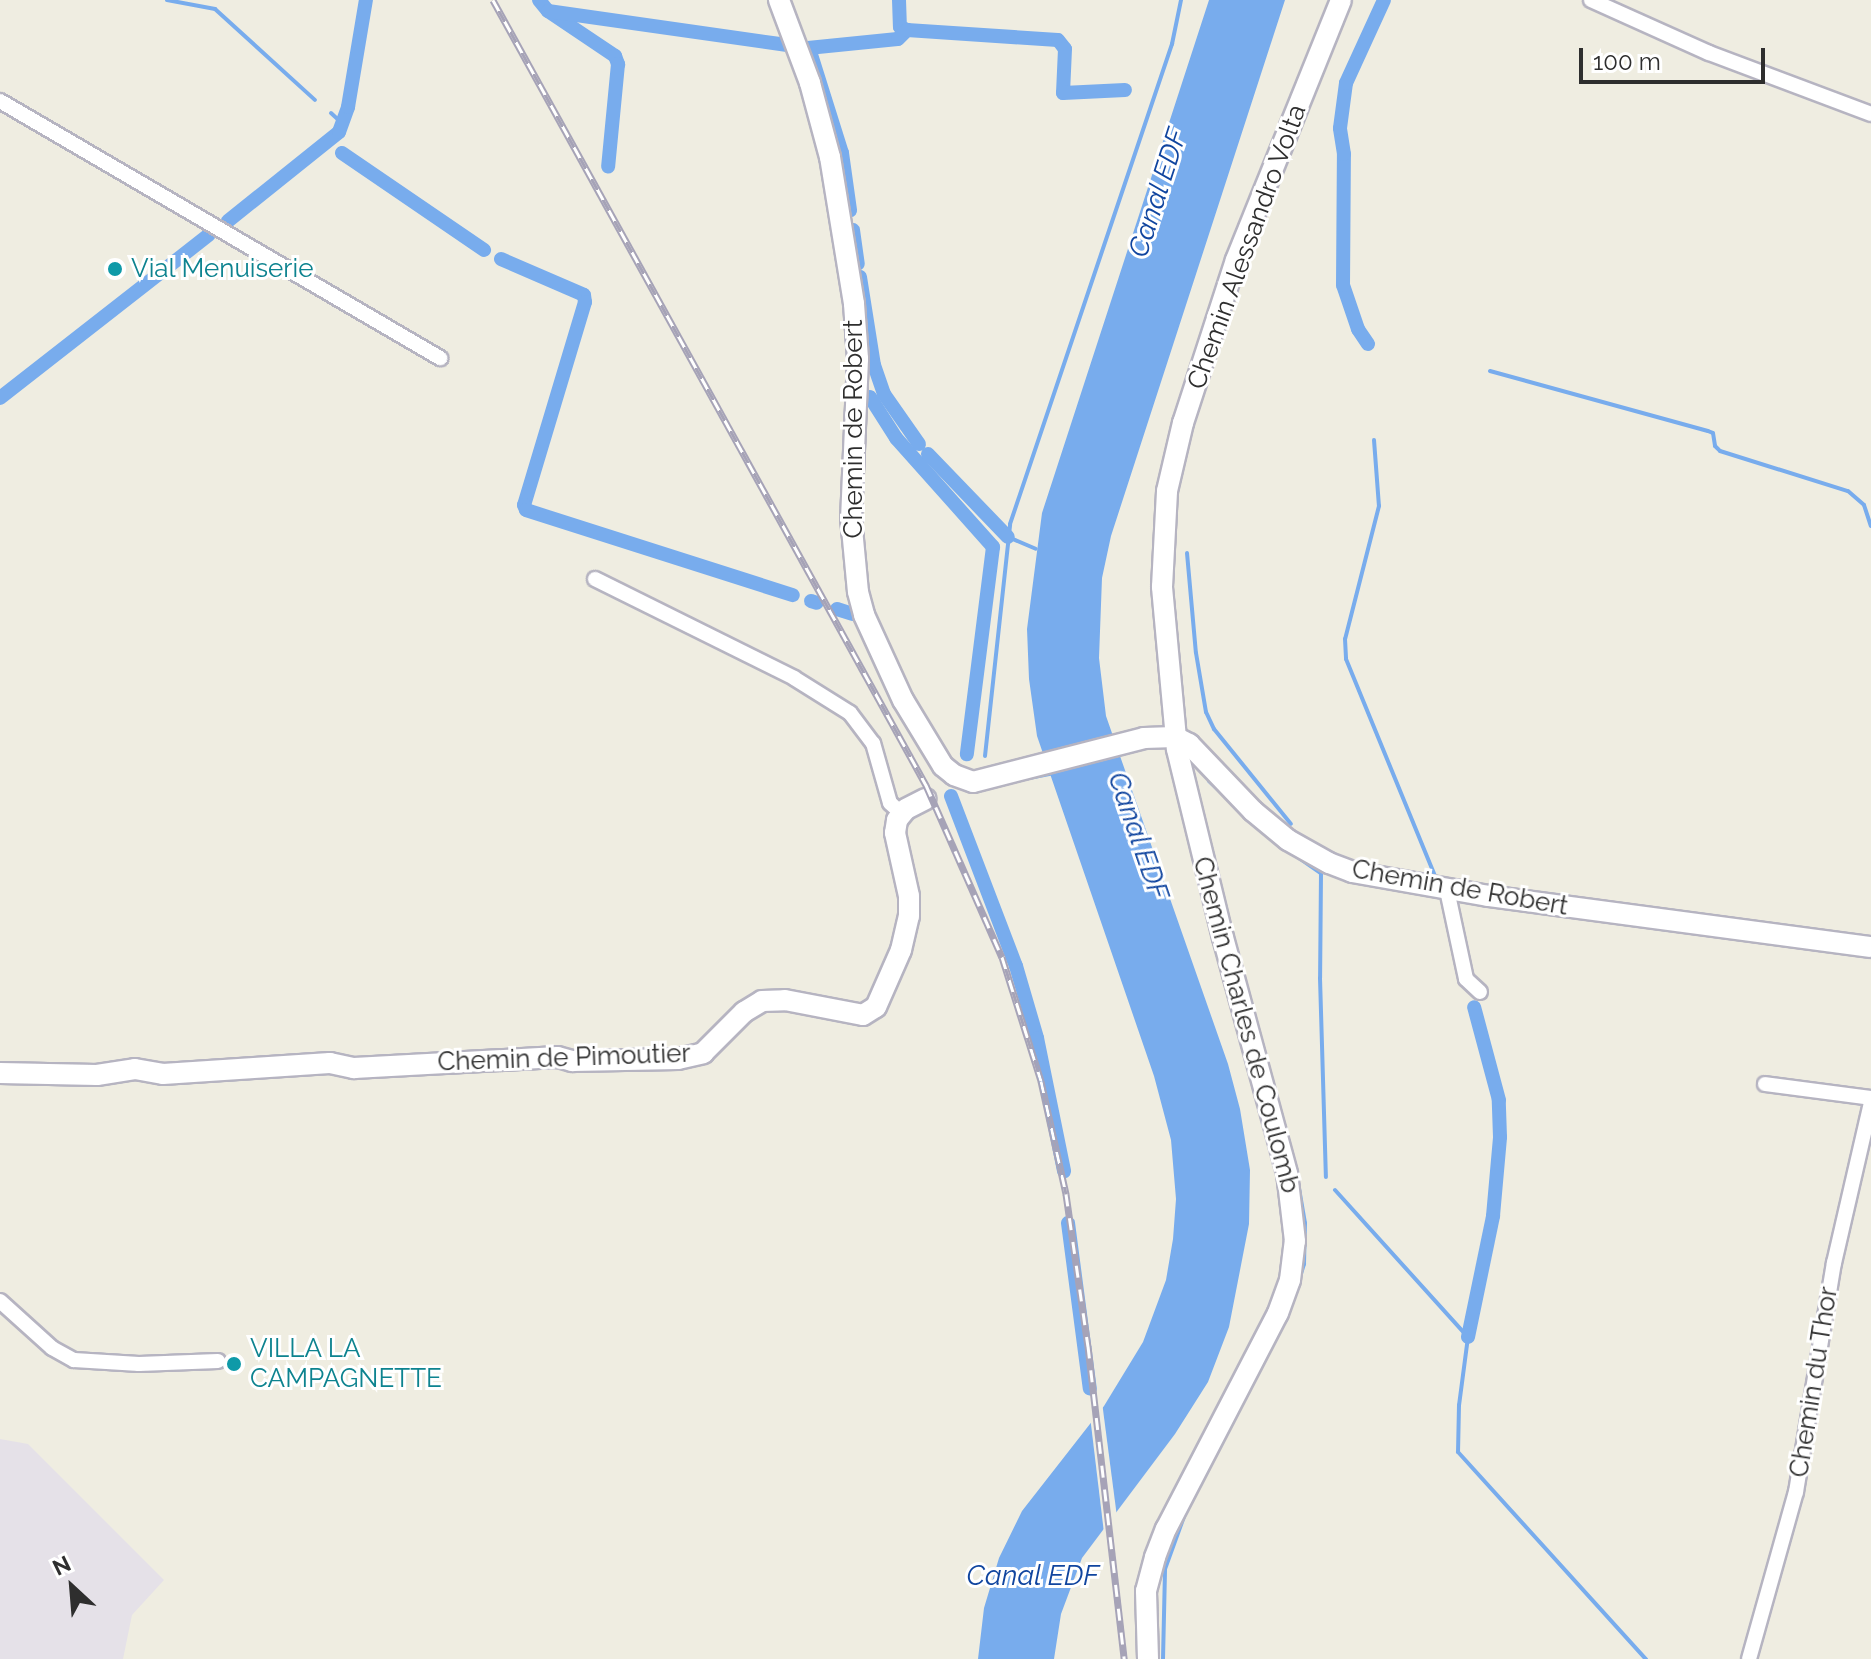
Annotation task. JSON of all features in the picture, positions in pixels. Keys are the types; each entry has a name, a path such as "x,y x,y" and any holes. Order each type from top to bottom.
{"street":[{"name":"Chemin de Robert","path":"779,0 810,83 830,157 854,304 858,359 851,518 858,592 864,615 903,700 943,766 960,773"},
{"name":"Chemin Alessandro Volta","path":"1186,790 1175,737 1162,587 1167,491 1179,438 1236,260 1341,0"},
{"path":"1591,0 1709,53 1871,114"},
{"path":"0,101 440,358"},
{"path":"595,579 794,678 844,708 873,743 888,799 901,813 931,796 960,773 973,782 1144,738 1175,737"},
{"name":"Chemin de Robert","path":"1175,737 1189,744 1270,826 1307,852 1352,872 1447,890 1871,947"},
{"path":"1186,790 1194,769 1209,765"},
{"name":"Chemin Charles de Coulomb","path":"1148,1659 1146,1591 1158,1549 1278,1313 1295,1255 1294,1214 1287,1173 1186,790"},
{"name":"Chemin de Pimoutier","path":"0,1073 97,1075 135,1069 153,1074 312,1067 330,1063 362,1068 558,1057 572,1061 678,1059 703,1053 744,1012 762,1001 785,1000 863,1015 876,1007 901,950 909,916 909,896 895,833 901,813"},
{"path":"1447,890 1466,979 1480,992"},
{"path":"1765,1084 1871,1100"},
{"name":"Chemin du Thor","path":"1749,1659 1796,1492 1834,1263 1871,1100"},
{"path":"0,1301 61,1355 111,1363 218,1361"}],"shaded area":[{"path":"0,1439 28,1444 164,1580 132,1615 123,1659 0,1659"}],"water":[{"name":"Canal EDF","path":"1209,0 1285,0 1111,536 1102,578 1099,658 1106,716 1228,1064 1240,1109 1250,1170 1249,1224 1229,1327 1208,1382 1175,1434 1082,1558 1061,1614 1054,1659 978,1659 984,1608 999,1558 1022,1511 1104,1406 1143,1342 1166,1280 1173,1239 1176,1199 1171,1140 1154,1076 1037,736 1029,679 1027,629 1042,513"}],"pier":[{"path":"1102,1402 1117,1517 1104,1533 1090,1416"}],"waterway":[{"path":"167,0 215,9 315,100"},
{"path":"228,221 339,132 348,107 366,0"},
{"path":"539,0 548,11 615,56 618,64 608,167"},
{"path":"899,0 900,27 907,30"},
{"path":"985,756 1010,524 1172,44 1181,0"},
{"path":"1368,344 1358,329 1343,285 1344,154 1340,128 1346,83 1384,0"},
{"path":"548,11 793,46"},
{"path":"808,48 898,39 907,30 1058,40 1065,49 1063,93 1125,90"},
{"path":"809,48 842,153 850,210"},
{"path":"331,113 343,124"},
{"path":"342,153 484,250"},
{"path":"853,230 858,264"},
{"path":"0,398 209,235"},
{"path":"501,259 584,295 585,302 524,505 526,510 793,595"},
{"path":"860,277 874,365 884,394 919,444"},
{"path":"1490,371 1713,433 1715,446 1720,451 1848,491 1864,505 1871,526"},
{"path":"870,397 896,438 993,547 967,754"},
{"path":"1374,440 1379,506 1345,639 1346,659 1436,878"},
{"path":"928,454 1008,537"},
{"path":"1008,537 1036,549"},
{"path":"1187,553 1196,653 1206,712 1214,729 1291,824"},
{"path":"811,601 817,603"},
{"path":"837,609 852,614"},
{"path":"1019,780 1050,774"},
{"path":"1209,781 1225,796"},
{"path":"951,796 1016,966 1037,1038 1064,1171"},
{"path":"1292,853 1321,873 1320,978 1326,1177"},
{"path":"1468,1337 1493,1216 1500,1137 1499,1100 1474,1007"},
{"path":"1268,1067 1288,1139"},
{"path":"1292,1303 1304,1264 1305,1223 1296,1171"},
{"path":"1335,1190 1468,1337 1459,1405 1458,1452 1646,1659"},
{"path":"1068,1223 1090,1389"},
{"path":"1163,1659 1165,1569 1186,1511"}],"railway":[{"path":"493,0 926,785 1002,957 1041,1081 1066,1194 1088,1346 1124,1659"}],"place":[{"name":"Vial Menuiserie","path":"115,269"},
{"name":"VILLA LA CAMPAGNETTE","path":"234,1364"}]}
